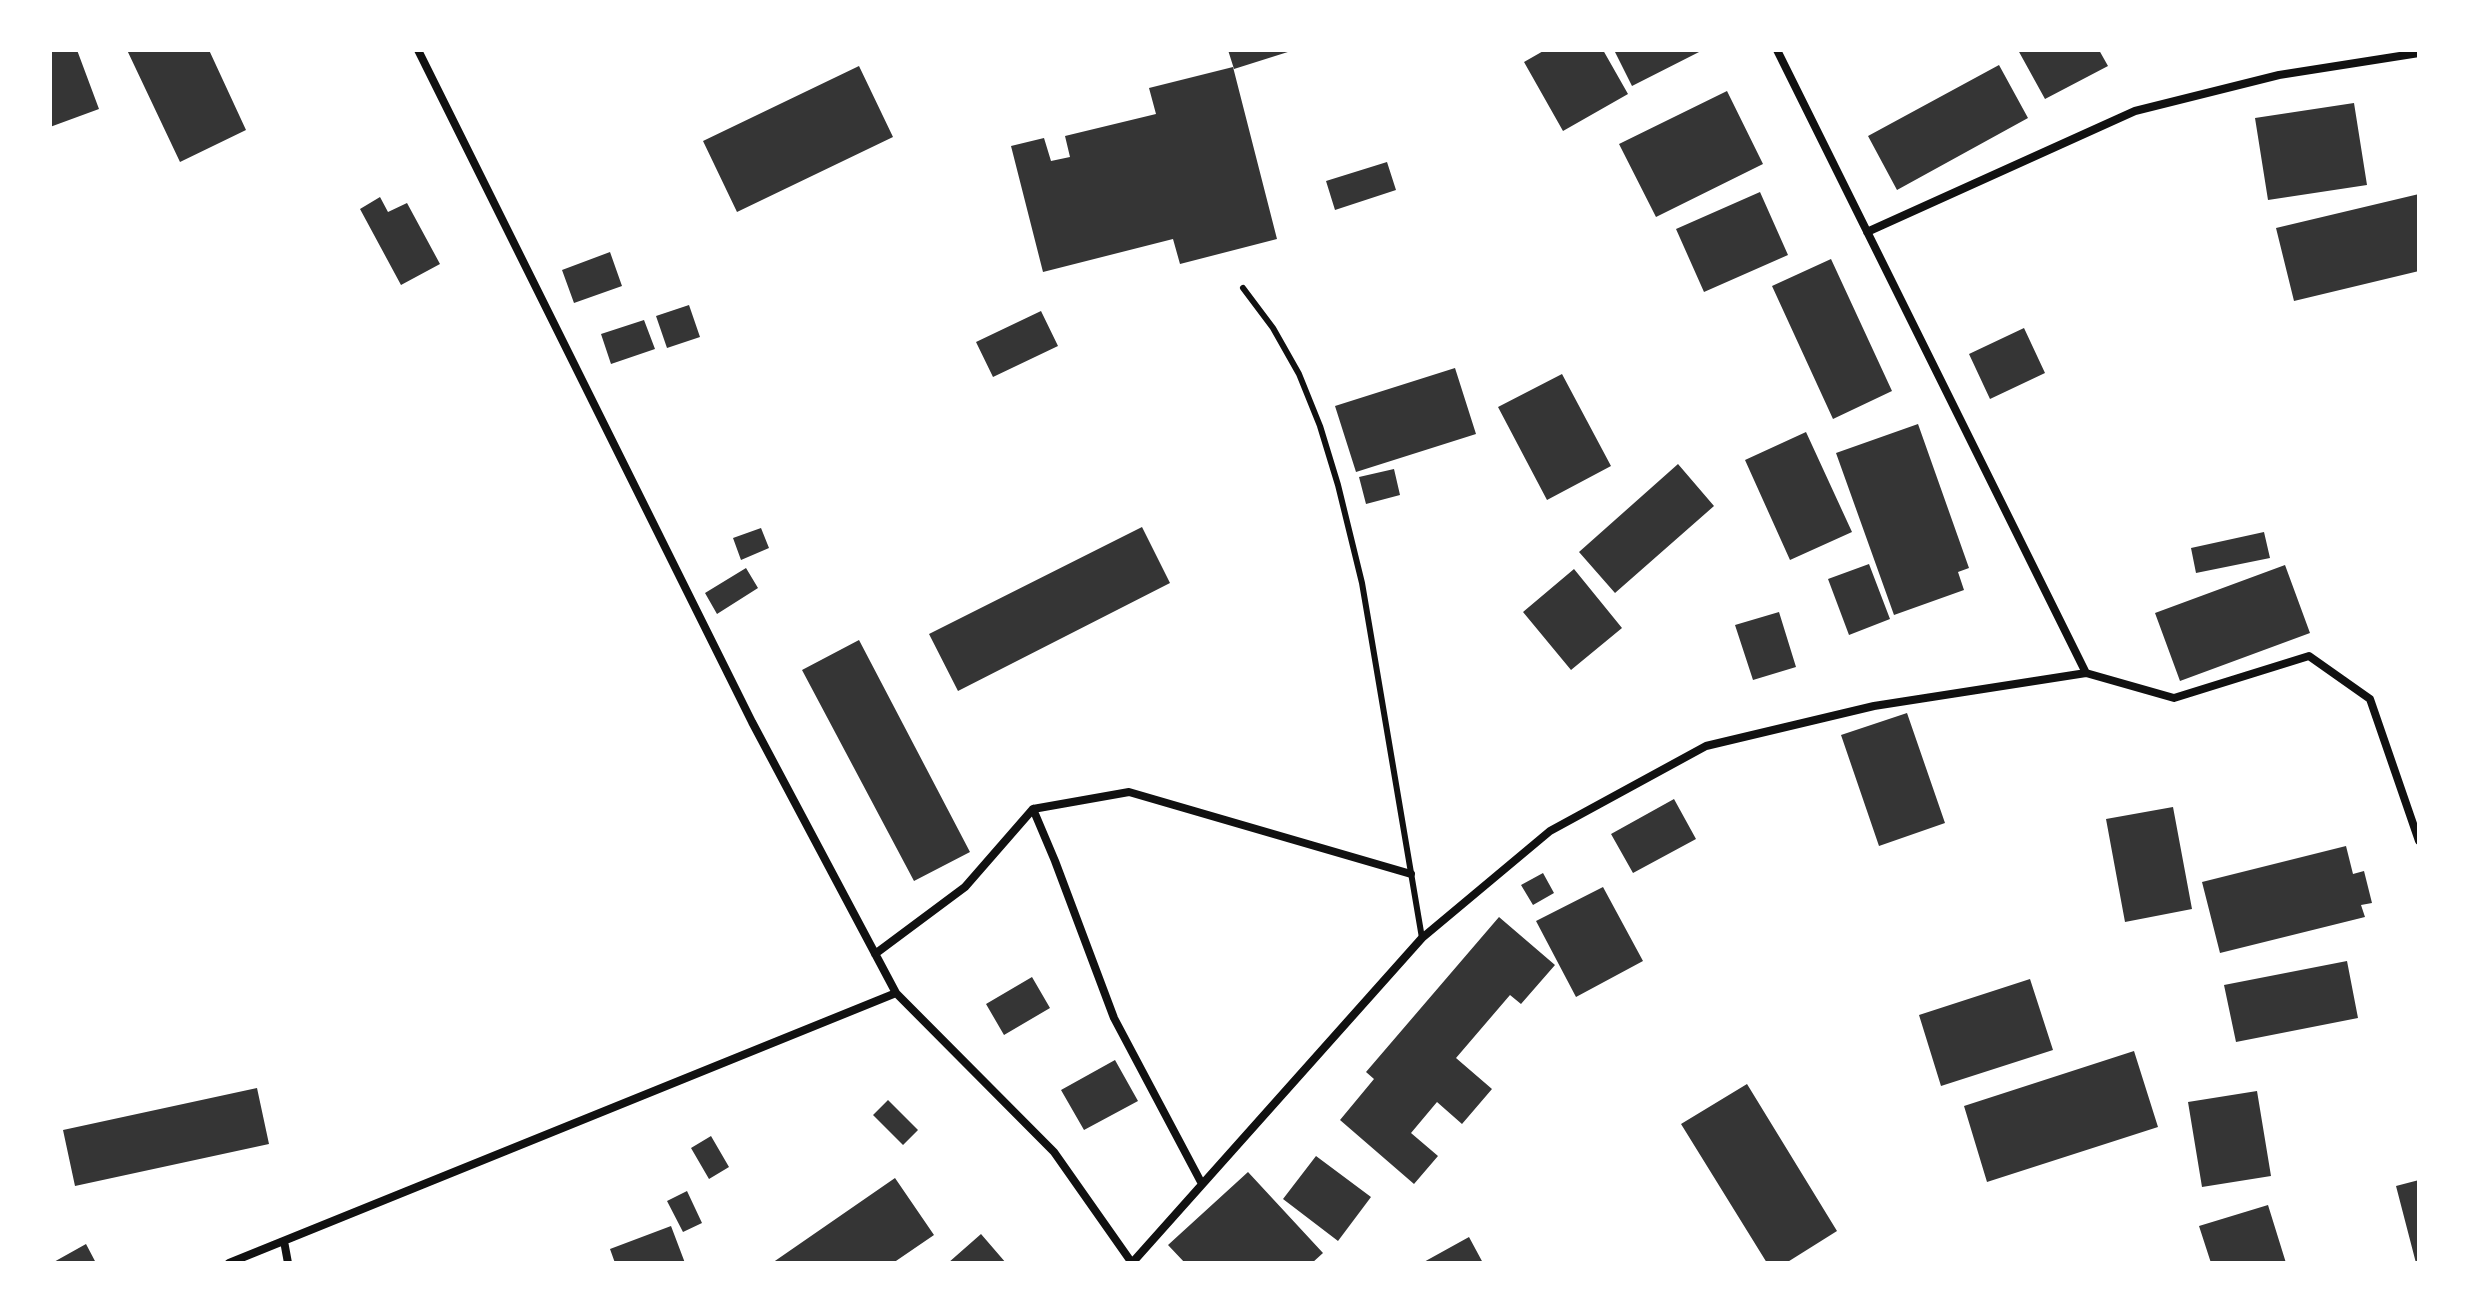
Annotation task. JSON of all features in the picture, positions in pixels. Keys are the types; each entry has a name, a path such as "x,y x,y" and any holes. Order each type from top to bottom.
{"street":[{"path":"418,50 752,722 896,993 1054,1152 1132,1263 1422,938 1550,831 1706,746 1874,706 2086,673 2174,698 2309,656 2370,699 2419,841"},
{"path":"1777,50 2086,673"},
{"path":"1867,232 2135,111 2279,75 2419,53"},
{"path":"875,954 965,887 1033,809 1129,792 1411,874"},
{"path":"1033,809 1114,1018 1202,1184"},
{"path":"229,1263 896,993"},
{"path":"284,1241 288,1263"}],"lane":[{"path":"1243,288 1273,328 1299,374 1320,426 1338,485 1365,599 1422,938"}],"building":[{"path":"50,50 77,50 99,109 50,127"},
{"path":"127,50 209,50 246,130 180,162"},
{"path":"1228,50 1291,50 1291,51 1234,69"},
{"path":"1545,50 1603,50 1628,94 1563,131 1524,62"},
{"path":"1614,50 1703,50 1632,86"},
{"path":"2018,50 2099,50 2108,66 2045,99"},
{"path":"1999,65 2028,118 1897,190 1868,136"},
{"path":"859,66 893,137 737,212 703,141"},
{"path":"1233,67 1277,239 1180,264 1173,239 1043,272 1011,146 1044,138 1051,161 1070,157 1065,136 1156,114 1149,88"},
{"path":"1727,91 1763,164 1656,217 1619,144"},
{"path":"2354,103 2367,185 2268,200 2255,118"},
{"path":"1387,162 1396,190 1335,210 1326,181"},
{"path":"1760,192 1788,255 1704,292 1676,229"},
{"path":"2419,194 2419,271 2294,301 2276,228"},
{"path":"380,197 388,212 407,203 440,264 401,285 360,209"},
{"path":"610,252 622,286 574,303 562,270"},
{"path":"1831,259 1892,391 1833,419 1772,286"},
{"path":"689,305 700,337 667,348 656,316"},
{"path":"1041,311 1058,346 993,377 976,342"},
{"path":"644,320 655,349 611,364 601,334"},
{"path":"2024,328 2045,373 1990,399 1969,354"},
{"path":"1455,368 1476,434 1356,472 1335,406"},
{"path":"1562,374 1611,466 1547,500 1498,407"},
{"path":"1918,424 1969,568 1958,572 1964,590 1894,615 1836,453"},
{"path":"1806,432 1852,532 1790,560 1745,460"},
{"path":"1678,464 1714,506 1615,593 1579,552"},
{"path":"1394,469 1400,495 1366,504 1359,477"},
{"path":"1142,527 1170,583 958,691 929,634"},
{"path":"761,528 769,548 741,560 733,538"},
{"path":"2264,532 2270,558 2196,573 2191,548"},
{"path":"1869,564 1890,619 1849,635 1828,579"},
{"path":"2285,565 2310,633 2180,681 2155,613"},
{"path":"746,568 758,588 717,614 705,593"},
{"path":"1574,569 1622,628 1571,670 1523,612"},
{"path":"1779,612 1796,667 1753,680 1735,625"},
{"path":"859,640 970,852 914,881 802,670"},
{"path":"1907,713 1945,823 1879,846 1841,735"},
{"path":"1674,799 1696,839 1633,873 1611,834"},
{"path":"2173,807 2192,909 2125,922 2106,819"},
{"path":"2346,846 2353,874 2364,871 2372,903 2361,905 2365,917 2220,953 2202,882"},
{"path":"1543,873 1554,893 1533,905 1521,885"},
{"path":"1603,887 1643,961 1576,997 1536,921"},
{"path":"1499,917 1555,965 1521,1004 1510,995 1456,1058 1492,1089 1462,1124 1437,1102 1411,1133 1438,1156 1414,1184 1340,1120 1374,1079 1366,1072"},
{"path":"2347,961 2358,1018 2236,1042 2224,985"},
{"path":"1032,977 1050,1008 1004,1035 986,1004"},
{"path":"2030,979 2053,1050 1941,1086 1919,1015"},
{"path":"2134,1051 2158,1127 1987,1182 1964,1106"},
{"path":"1115,1060 1138,1101 1084,1130 1061,1090"},
{"path":"1747,1084 1837,1231 1786,1263 1767,1263 1681,1124"},
{"path":"257,1088 269,1144 75,1186 63,1130"},
{"path":"2257,1091 2271,1176 2202,1187 2188,1102"},
{"path":"888,1100 918,1130 903,1145 873,1115"},
{"path":"711,1136 729,1167 709,1179 691,1148"},
{"path":"1316,1156 1371,1197 1338,1241 1283,1199"},
{"path":"1248,1172 1323,1253 1312,1263 1185,1263 1168,1245"},
{"path":"895,1178 934,1235 893,1263 772,1263"},
{"path":"2419,1180 2419,1263 2416,1263 2396,1186"},
{"path":"687,1191 702,1223 683,1232 667,1201"},
{"path":"2268,1205 2286,1263 2211,1263 2199,1226"},
{"path":"671,1226 685,1263 615,1263 610,1249"},
{"path":"981,1234 1006,1263 948,1263"},
{"path":"1469,1237 1483,1263 1422,1263"},
{"path":"86,1244 96,1263 52,1263"}]}
